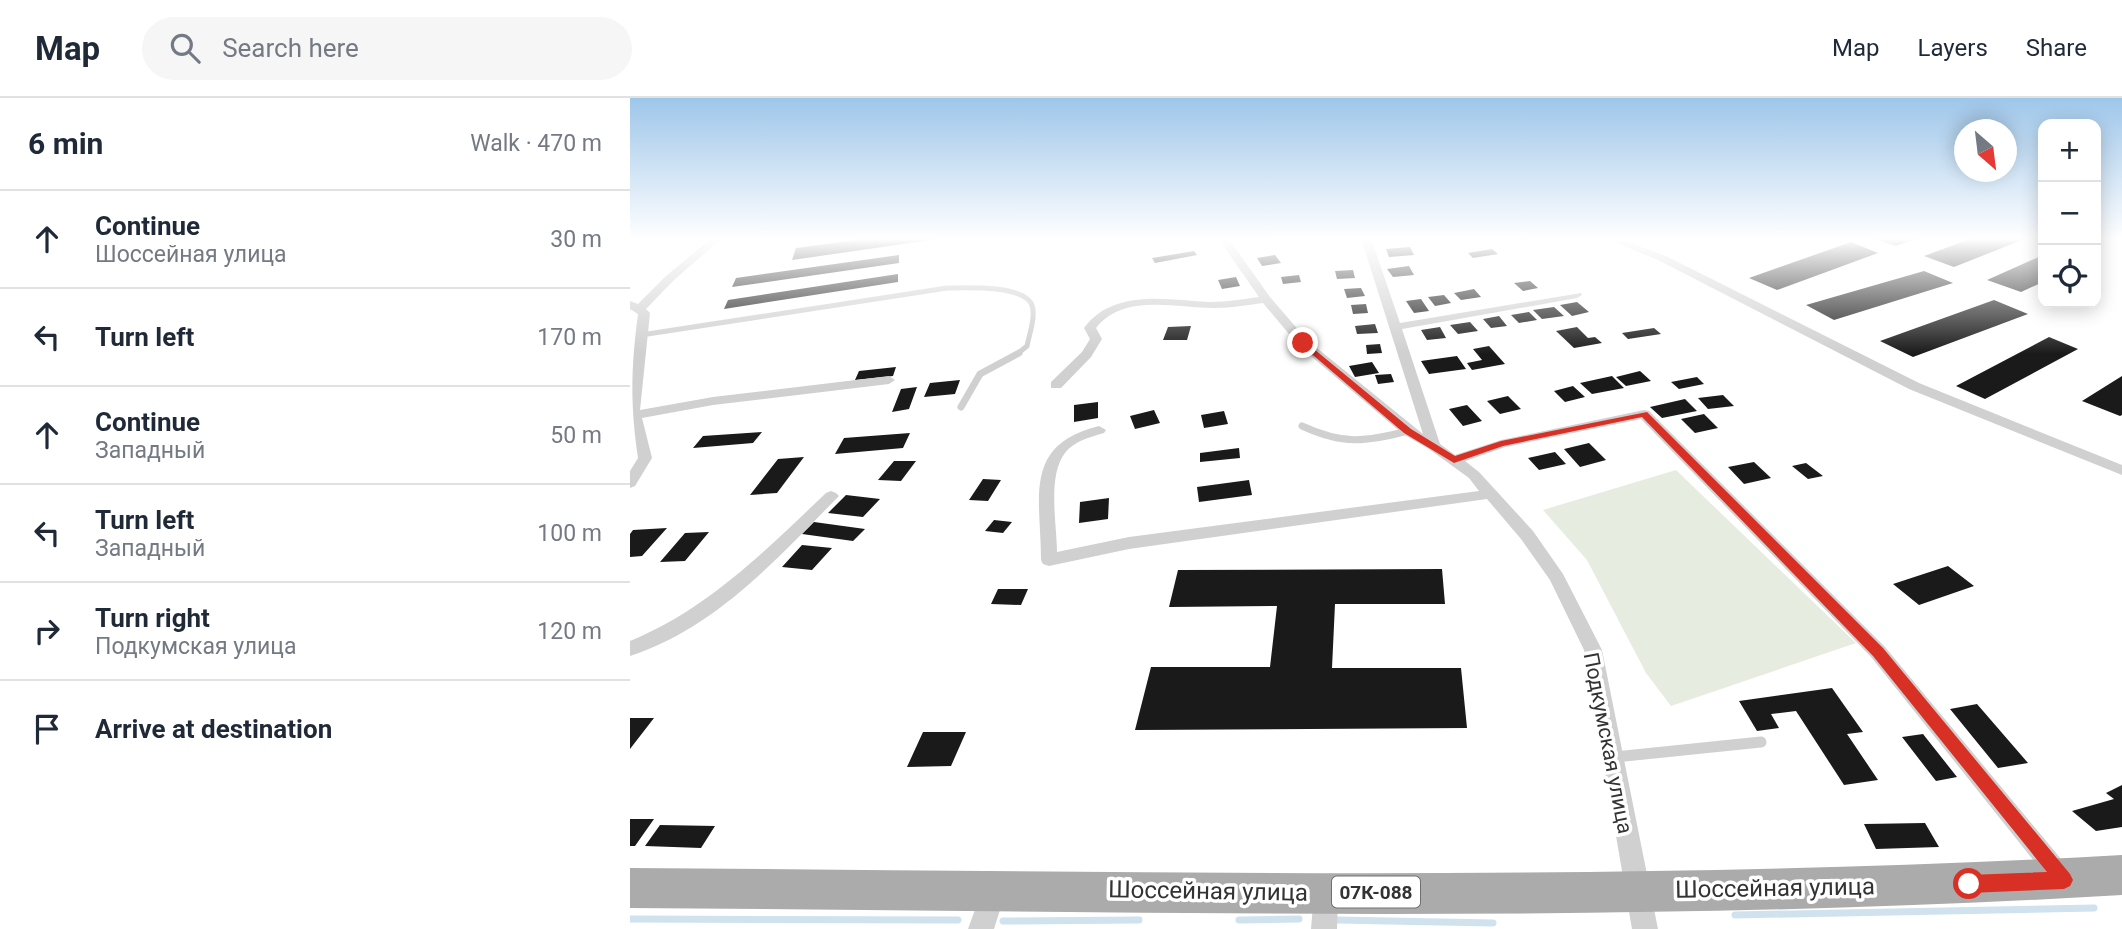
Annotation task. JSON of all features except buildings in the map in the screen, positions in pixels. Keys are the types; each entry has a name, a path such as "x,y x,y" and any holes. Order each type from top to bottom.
{"main road":[{"name":"Шоссейная улица","path":"630,888 995,889 1325,911 1637,891 2064,880 2117,884"}],"street":[{"path":"630,483 645,458 632,410 644,313 635,307 671,277"},
{"name":"Подкумская улица","path":"1250,277 1303,343 1408,431 1454,460 1491,494 1527,535 1557,578 1593,650 1645,929"},
{"path":"1379,277 1434,446"},
{"path":"1699,277 1914,386 2122,470"},
{"path":"1396,327 1577,295"},
{"path":"1056,385 1087,354 1096,339 1090,328 1096,317 1105,310 1125,304 1213,305 1266,299"},
{"path":"632,410 889,380"},
{"path":"1454,460 1501,444 1644,414 1878,652 2064,880"},
{"path":"1099,430 1068,442 1055,454 1047,475 1049,560 1129,543 1491,494"},
{"path":"630,649 651,641 704,611 755,569 831,496"},
{"path":"981,929 995,889"}],"lane":[{"path":"641,335 947,288 980,287 1024,296 1032,304 1033,314 1027,346 980,374 961,407"},
{"path":"1302,426 1345,443 1366,442 1408,431"},
{"path":"1612,757 1761,742"}],"shaded area":[{"path":"1676,470 1856,643 1671,706 1646,673 1587,560 1543,510"}],"waterway":[{"path":"1735,915 2094,908"},
{"path":"630,919 958,920"},
{"path":"1239,920 1299,919"},
{"path":"1003,921 1139,920"},
{"path":"1337,920 1493,923"}],"route":[{"path":"1303,343 1408,431 1454,460 1501,444 1644,414 1878,652 2064,880 1969,884"}]}
